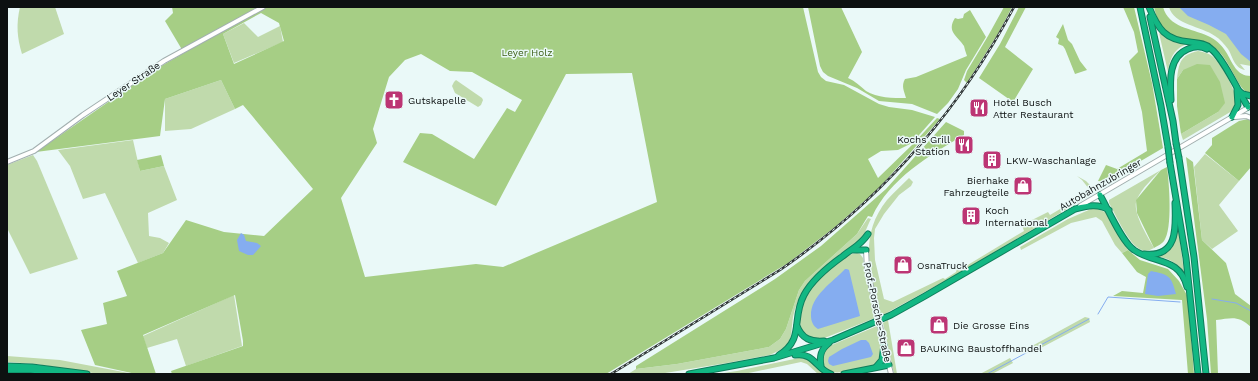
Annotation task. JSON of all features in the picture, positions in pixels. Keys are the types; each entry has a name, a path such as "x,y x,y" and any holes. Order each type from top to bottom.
{"highway":[{"path":"1139,253 1154,255 1167,249 1174,238 1176,218 1168,147 1140,7"},
{"path":"1148,7 1157,25 1168,36 1180,40 1203,44 1212,48 1250,107"},
{"path":"1148,7 1173,121"},
{"path":"1206,374 1194,257 1176,143 1170,87 1171,74 1175,60 1184,51 1192,48 1203,47 1214,52"},
{"path":"1237,89 1243,94 1251,96"},
{"path":"1232,117 1238,105 1237,89"},
{"path":"1170,163 1186,258 1198,374"},
{"path":"1100,195 1127,243 1134,251 1146,257 1168,263 1177,268 1186,282 1192,310"},
{"path":"1075,209 1098,205 1109,210"},
{"name":"Autobahnzubringer","path":"833,340 891,315 1075,209"},
{"path":"774,358 788,349 791,344 795,334 800,305 808,287 843,255 859,245 868,234"},
{"path":"852,250 866,250"},
{"path":"797,324 802,335 811,341 833,340"},
{"path":"774,358 833,340"},
{"path":"821,367 820,356 822,351 833,340"},
{"path":"875,367 882,360 884,345"},
{"path":"690,374 774,358 804,355 831,374"},
{"path":"844,374 889,365"},
{"path":"7,366 32,366 87,374"},
{"path":"7,370 31,370 61,374"}],"street":[{"name":"Leyer Straße","path":"7,162 34,151 83,115 164,60 259,8"},
{"name":"Autobahnzubringer","path":"1075,209 1250,107"},
{"path":"1232,117 1246,116 1251,118"},
{"name":"Prof.-Porsche-Straße","path":"866,250 867,269 891,374"}],"green space":[{"path":"20,7 55,7 64,34 22,54 18,31"},
{"name":"Leyer Holz","path":"172,7 803,7 818,72 821,77 826,81 844,85 879,104 912,110 935,117 912,143 898,150 881,151 868,159 878,178 937,118 940,119 879,188 835,227 788,263 606,374 172,374 171,371 243,346 235,295 143,335 156,374 136,374 95,365 81,330 107,324 103,303 127,296 117,271 163,253 186,220 224,232 264,236 313,189 243,105 235,109 221,80 165,99 160,136 36,152 156,69 184,53 165,21 173,13","holes":["261,13 279,23 284,41 234,64 223,34","421,54 450,71 472,72 522,100 515,112 507,108 474,159 432,134 420,133 403,162 496,206 566,74 632,73 657,202 503,267 476,264 365,277 341,198 377,143 373,129 389,77 405,60"]},
{"path":"808,7 841,7 862,52 848,78 870,93 891,98 906,98 903,86 905,79 916,77 967,56 964,46 952,30 955,18 963,18 964,14 970,10 986,37 966,70 958,89 948,103 937,114 912,104 879,101 857,88 828,76 823,72 820,66"},
{"path":"1004,7 1012,7 999,32 967,83 964,80 967,71"},
{"path":"1019,7 1026,7 1005,47 1033,69 1013,102 979,78 1000,44"},
{"path":"1123,7 1134,7 1152,83 1163,148 1105,182 1098,181 1106,165 1117,169 1147,151 1142,112 1129,61 1138,52 1134,32"},
{"path":"1154,7 1163,7 1166,14 1175,23 1208,36 1218,42 1238,71 1242,74 1251,76 1251,93 1242,88 1219,51 1206,43 1179,38 1168,33 1161,25"},
{"path":"1169,7 1251,7 1251,66 1240,64 1245,70 1238,67 1228,49 1219,39 1176,18"},
{"path":"244,23 258,37 280,26 283,42 234,63 223,34"},
{"path":"1063,24 1068,40 1072,44 1080,61 1087,70 1075,74 1065,49 1063,46 1058,44 1059,39 1056,37"},
{"path":"1159,33 1174,42 1188,44 1176,51 1170,62 1168,72"},
{"path":"1198,51 1210,55 1219,64 1231,83 1236,101 1232,111 1183,140 1181,134 1218,112 1183,70 1177,79 1180,64 1184,57"},
{"path":"1197,64 1210,65 1220,82 1225,103 1218,112 1181,134 1177,106 1177,79 1183,70"},
{"path":"221,80 235,109 191,129 165,131 165,99"},
{"path":"456,80 482,98 483,100 481,105 478,107 455,93 452,86"},
{"path":"1248,119 1251,121 1251,167 1239,181 1205,153 1212,145 1212,138 1239,121"},
{"path":"946,122 964,131 964,135 924,160 900,180 879,203 872,217 868,216 857,234 805,281 799,290 786,329 780,339 769,347 677,364 636,369 636,366 775,279 821,246 886,189"},
{"path":"133,140 140,171 164,166 177,200 148,213 149,236 160,238 169,243 163,253 138,263 105,193 83,199 70,166 58,150"},
{"path":"1205,154 1239,181 1219,205 1238,231 1212,249 1202,240 1194,167"},
{"path":"33,155 37,161 78,259 30,274 7,228 7,165"},
{"path":"161,155 164,166 140,171 137,160"},
{"path":"1186,157 1193,162 1202,240 1226,263 1235,294 1251,306 1251,327 1235,318 1216,320 1218,374 1211,374 1207,319"},
{"path":"1167,167 1170,205 1169,226 1164,241 1154,248 1137,213 1136,200 1161,170"},
{"path":"1161,170 1148,183 1137,199 1136,210 1138,217 1154,248 1144,251 1132,243 1119,222 1109,203 1109,200"},
{"path":"1077,176 1086,181 1092,187 1092,192 1089,196 954,276 881,316 870,271 869,242 872,228 878,214 887,200 909,178 913,182 911,186 899,195 884,214 875,229 875,260 884,299 893,302 943,278 945,279 956,272 958,263 961,269 1024,231 1022,225 1048,212 1050,215 1089,192 1089,189"},
{"path":"1091,209 1098,209 1107,213 1128,250 1122,253 1115,245 1102,221 1096,217 1071,223 1021,250 1020,247 1068,219"},
{"path":"868,218 871,219 860,241 827,264 816,274 804,289 793,317 791,336 783,348 770,355 727,363 659,374 628,374 636,369 677,364 769,347 780,339 786,329 799,290 805,281 857,234"},
{"path":"1178,225 1184,272 1172,261 1156,256 1170,248 1176,236"},
{"path":"1128,250 1140,260 1168,269 1179,281 1188,297 1194,374 1188,374 1182,300 1113,296 1122,291 1143,293 1146,277 1137,272 1122,253"},
{"path":"857,253 863,258 875,318 822,339 816,340 803,334 800,323 800,313 802,304 812,287 835,265 848,256"},
{"path":"234,295 242,346 186,366 177,339 147,348 143,336"},
{"path":"1085,317 1089,318 1090,322 1035,351 1032,346"},
{"path":"888,320 897,374 894,374 883,323"},
{"path":"877,326 881,350 880,359 878,362 856,370 842,372 831,372 825,368 823,365 822,356 827,347"},
{"path":"7,356 60,360 134,374 99,374 36,364 7,362"},
{"path":"799,358 808,359 825,374 818,374 807,364 801,362 744,374 717,374 737,371"},
{"path":"1010,358 1013,363 992,374 980,374"}],"water":[{"path":"1179,7 1251,7 1251,62 1241,54 1226,34 1188,16"},
{"path":"241,233 244,235 246,241 257,243 261,246 253,255 248,255 239,251 237,240"},
{"path":"845,269 849,270 860,316 818,329 812,322 811,318 814,302 823,290"},
{"path":"1151,271 1166,275 1171,279 1176,294 1158,296 1145,294 1148,274"},
{"path":"861,340 866,340 869,343 873,354 871,357 833,366 829,364 829,357"}],"waterway":[{"path":"1098,314 1108,297 1180,302"},
{"path":"1212,299 1236,303 1251,311"},
{"path":"987,374 1089,319"}],"railway":[{"path":"611,374 780,270 816,244 883,185 913,153 968,83 992,46 1014,7"}],"place":[{"name":"Gutskapelle","path":"394,100"},
{"name":"Hotel Busch Atter Restaurant","path":"979,108"},
{"name":"Kochs Grill Station","path":"964,145"},
{"name":"LKW-Waschanlage","path":"992,160"},
{"name":"Bierhake Fahrzeugteile","path":"1023,186"},
{"name":"Koch International","path":"971,216"},
{"name":"OsnaTruck","path":"903,265"},
{"name":"Die Grosse Eins","path":"939,325"},
{"name":"BAUKING Baustoffhandel","path":"906,348"}]}
